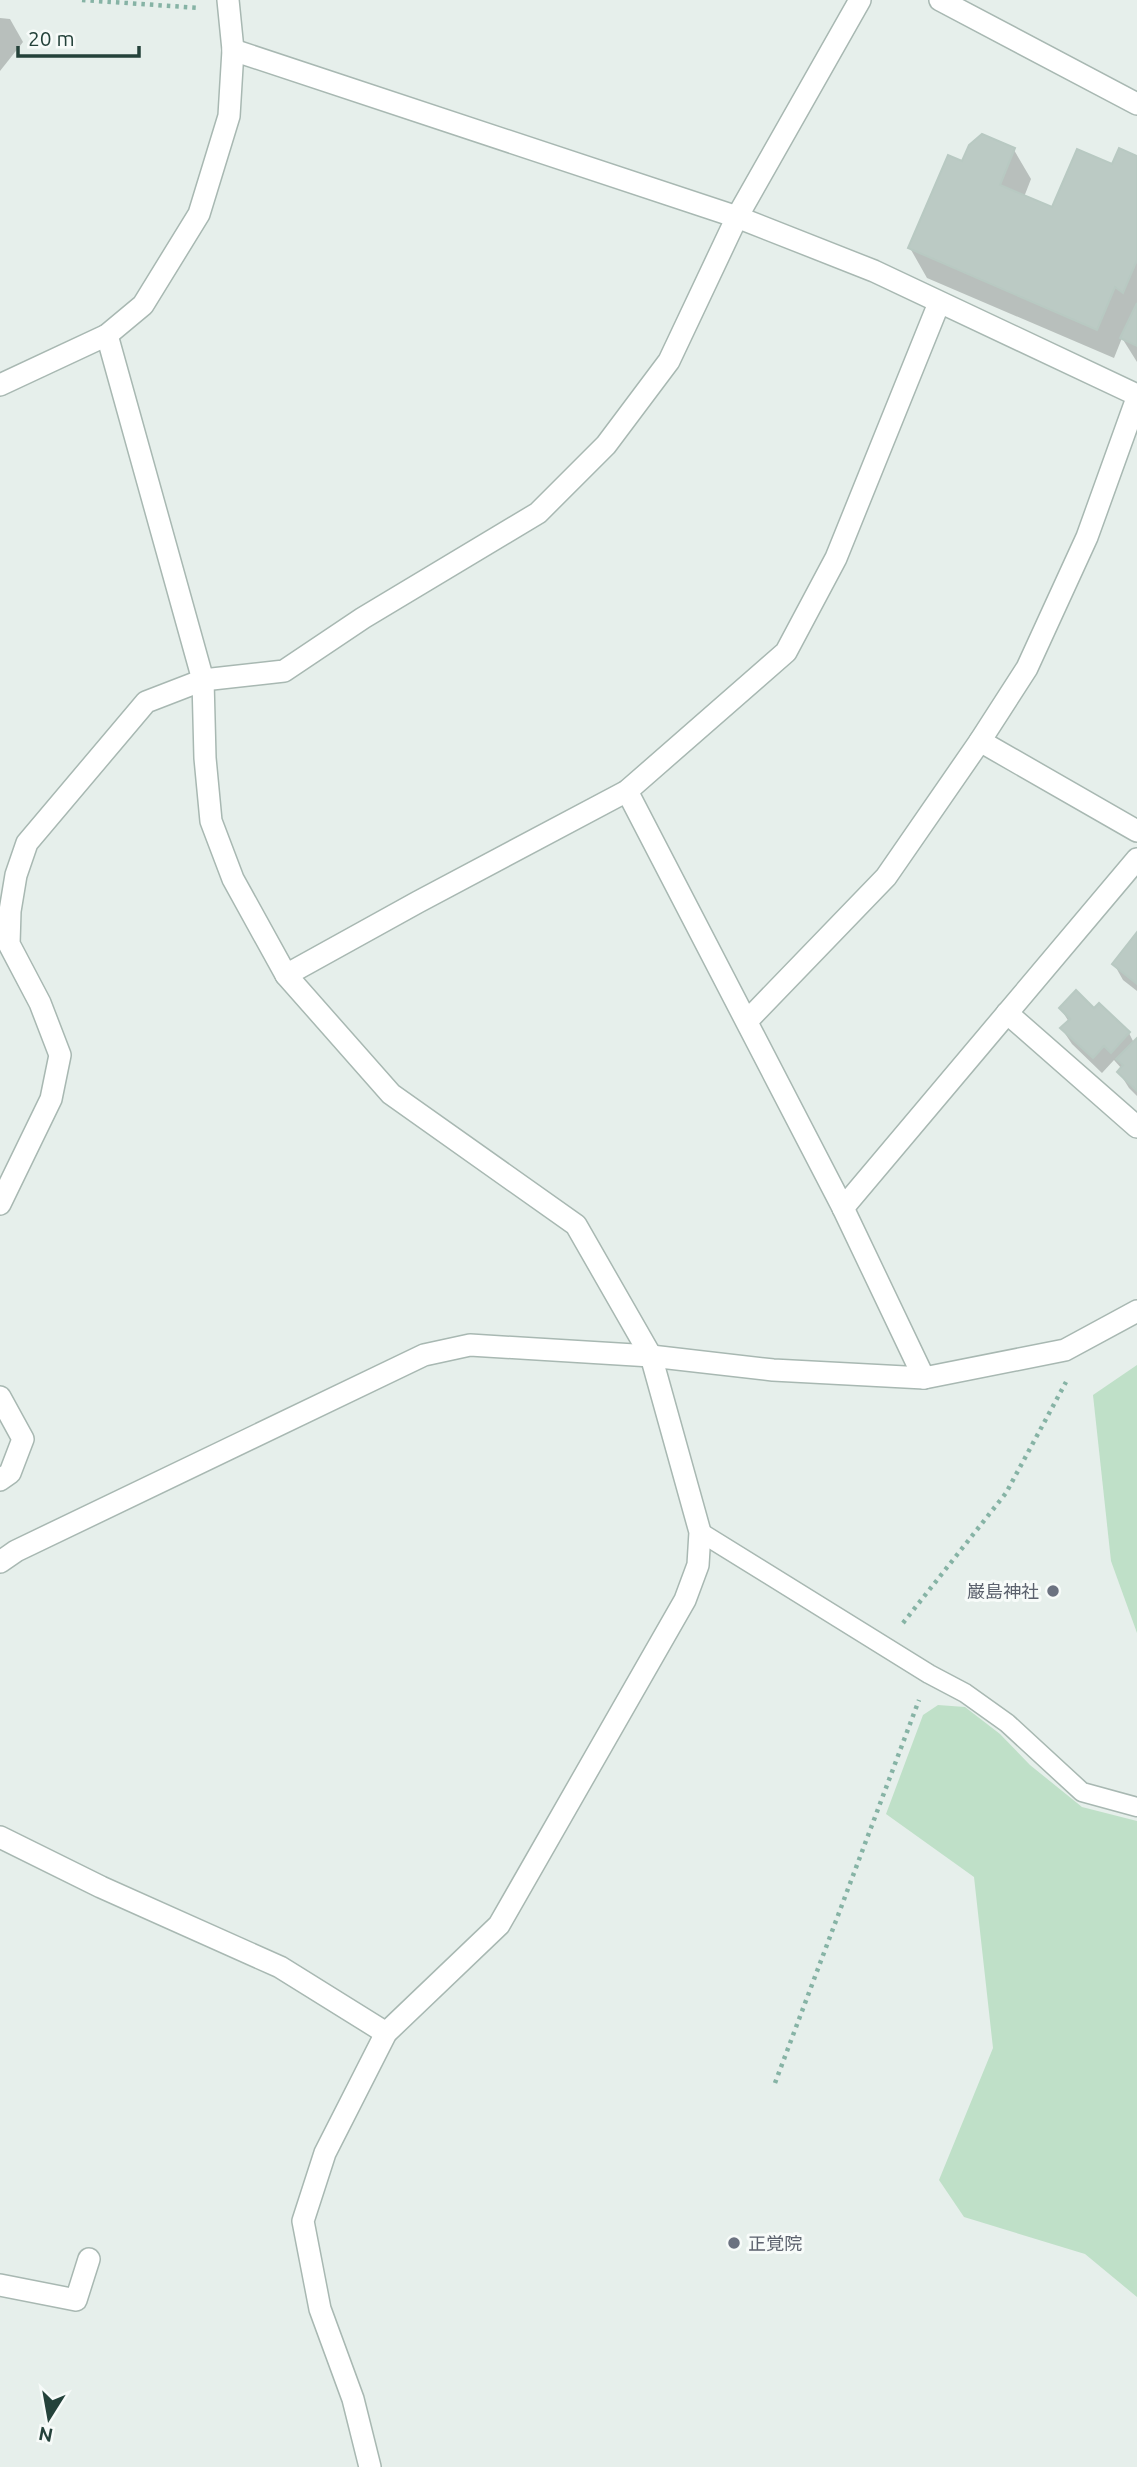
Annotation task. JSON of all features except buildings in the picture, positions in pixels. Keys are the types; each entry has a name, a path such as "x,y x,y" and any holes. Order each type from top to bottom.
{"street":[{"path":"0,1204 51,1099 60,1055 40,1003 9,944 8,872 27,843 146,702 202,680 284,671 363,618 538,513 606,445 669,361 737,217 860,0"},
{"path":"940,0 1137,104"},
{"path":"0,385 107,335 143,305 199,214 229,116 233,50 228,5"},
{"path":"233,50 737,217 874,271 1137,397 1087,537 1027,668 886,877 747,1021"},
{"path":"286,975 627,791 786,652 836,558 939,303"},
{"path":"107,335 202,680 211,821 233,879 286,975 390,1094 576,1225 650,1356 700,1532 698,1565 685,1600 499,1925 386,2033 325,2153 303,2221 320,2309 353,2399 370,2467"},
{"path":"980,741 1137,831"},
{"path":"627,791 843,1208 924,1378"},
{"path":"843,1208 1137,859"},
{"path":"1007,1013 1137,1126"},
{"path":"0,1562 16,1550 424,1355 470,1345 650,1356 773,1370 924,1378 1065,1350 1137,1311"},
{"path":"0,1397 23,1439 10,1473 0,1480"},
{"path":"0,1837 101,1887 281,1968 386,2033"},
{"path":"0,2285 76,2300 89,2259"}],"lane":[{"path":"700,1532 929,1674 965,1693 1007,1723 1082,1792 1137,1807"}],"path":[{"path":"82,0 228,5"},
{"path":"885,1646 1006,1493 1066,1383 1065,1350"},
{"path":"775,2083 929,1674"}],"green space":[{"path":"1137,1365 1137,1633 1111,1561 1093,1395"},
{"path":"938,1705 965,1707 1000,1734 1030,1765 1082,1807 1137,1821 1137,2297 1085,2254 964,2217 939,2180 993,2048 974,1877 886,1814 923,1715"}],"place":[{"name":"巌島神社","path":"1053,1591"},
{"name":"正覚院","path":"734,2243"}]}
